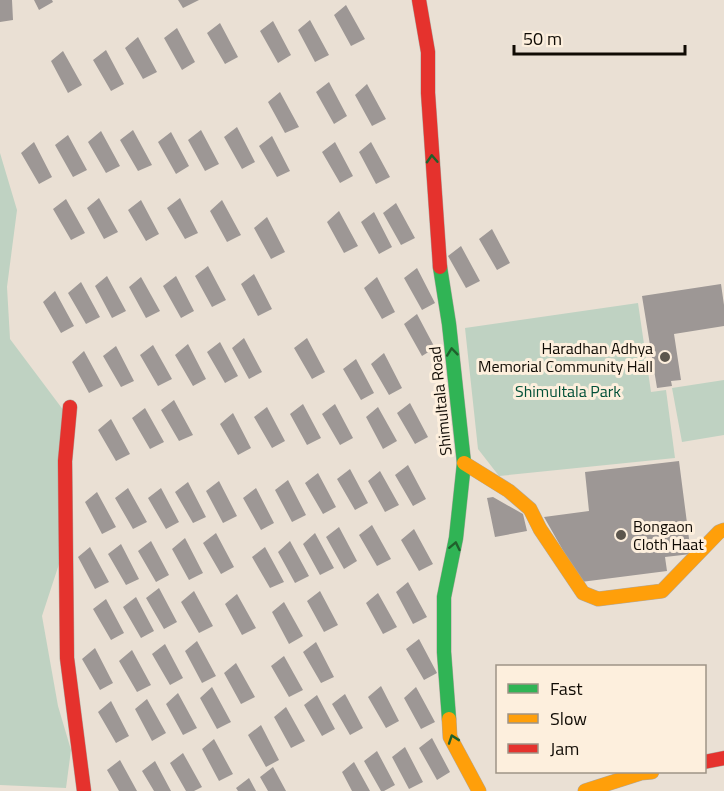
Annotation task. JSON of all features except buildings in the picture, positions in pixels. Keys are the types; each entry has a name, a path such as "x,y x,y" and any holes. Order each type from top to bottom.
{"main road":[{"name":"Shimultala Road","path":"419,0 428,52 428,93 440,266 449,324 464,464 456,538 444,597 444,652 450,737 479,791"},
{"path":"70,407 65,460 67,658 84,791"},
{"path":"464,464 509,491 530,509 540,529 583,593 598,599 662,591 719,532 724,530"},
{"path":"706,762 724,758"},
{"path":"585,791 641,773"}],"green space":[{"path":"0,153 17,210 7,287 10,339 64,411 59,564 42,616 58,706 71,750 66,788 0,785"},
{"name":"Shimultala Park","path":"638,303 651,392 666,390 675,458 499,476 478,449 465,328"},
{"path":"724,380 724,435 682,442 672,388"}],"traffic: fast":[{"path":"440,267 449,324 464,463 456,538 444,597 444,652 449,719"}],"traffic: slow":[{"path":"464,463 509,491 530,509 540,529 583,593 598,599 662,591 719,532 724,530"},
{"path":"449,719 450,737 479,791"},
{"path":"585,791 641,773"}],"traffic: jam":[{"path":"419,0 428,52 428,93 440,267"},
{"path":"70,407 65,461 67,658 84,791"},
{"path":"706,762 724,758"}],"place":[{"name":"Haradhan Adhya Memorial Community Hall","path":"665,357"},
{"name":"Bongaon Cloth Haat","path":"621,535"}]}
